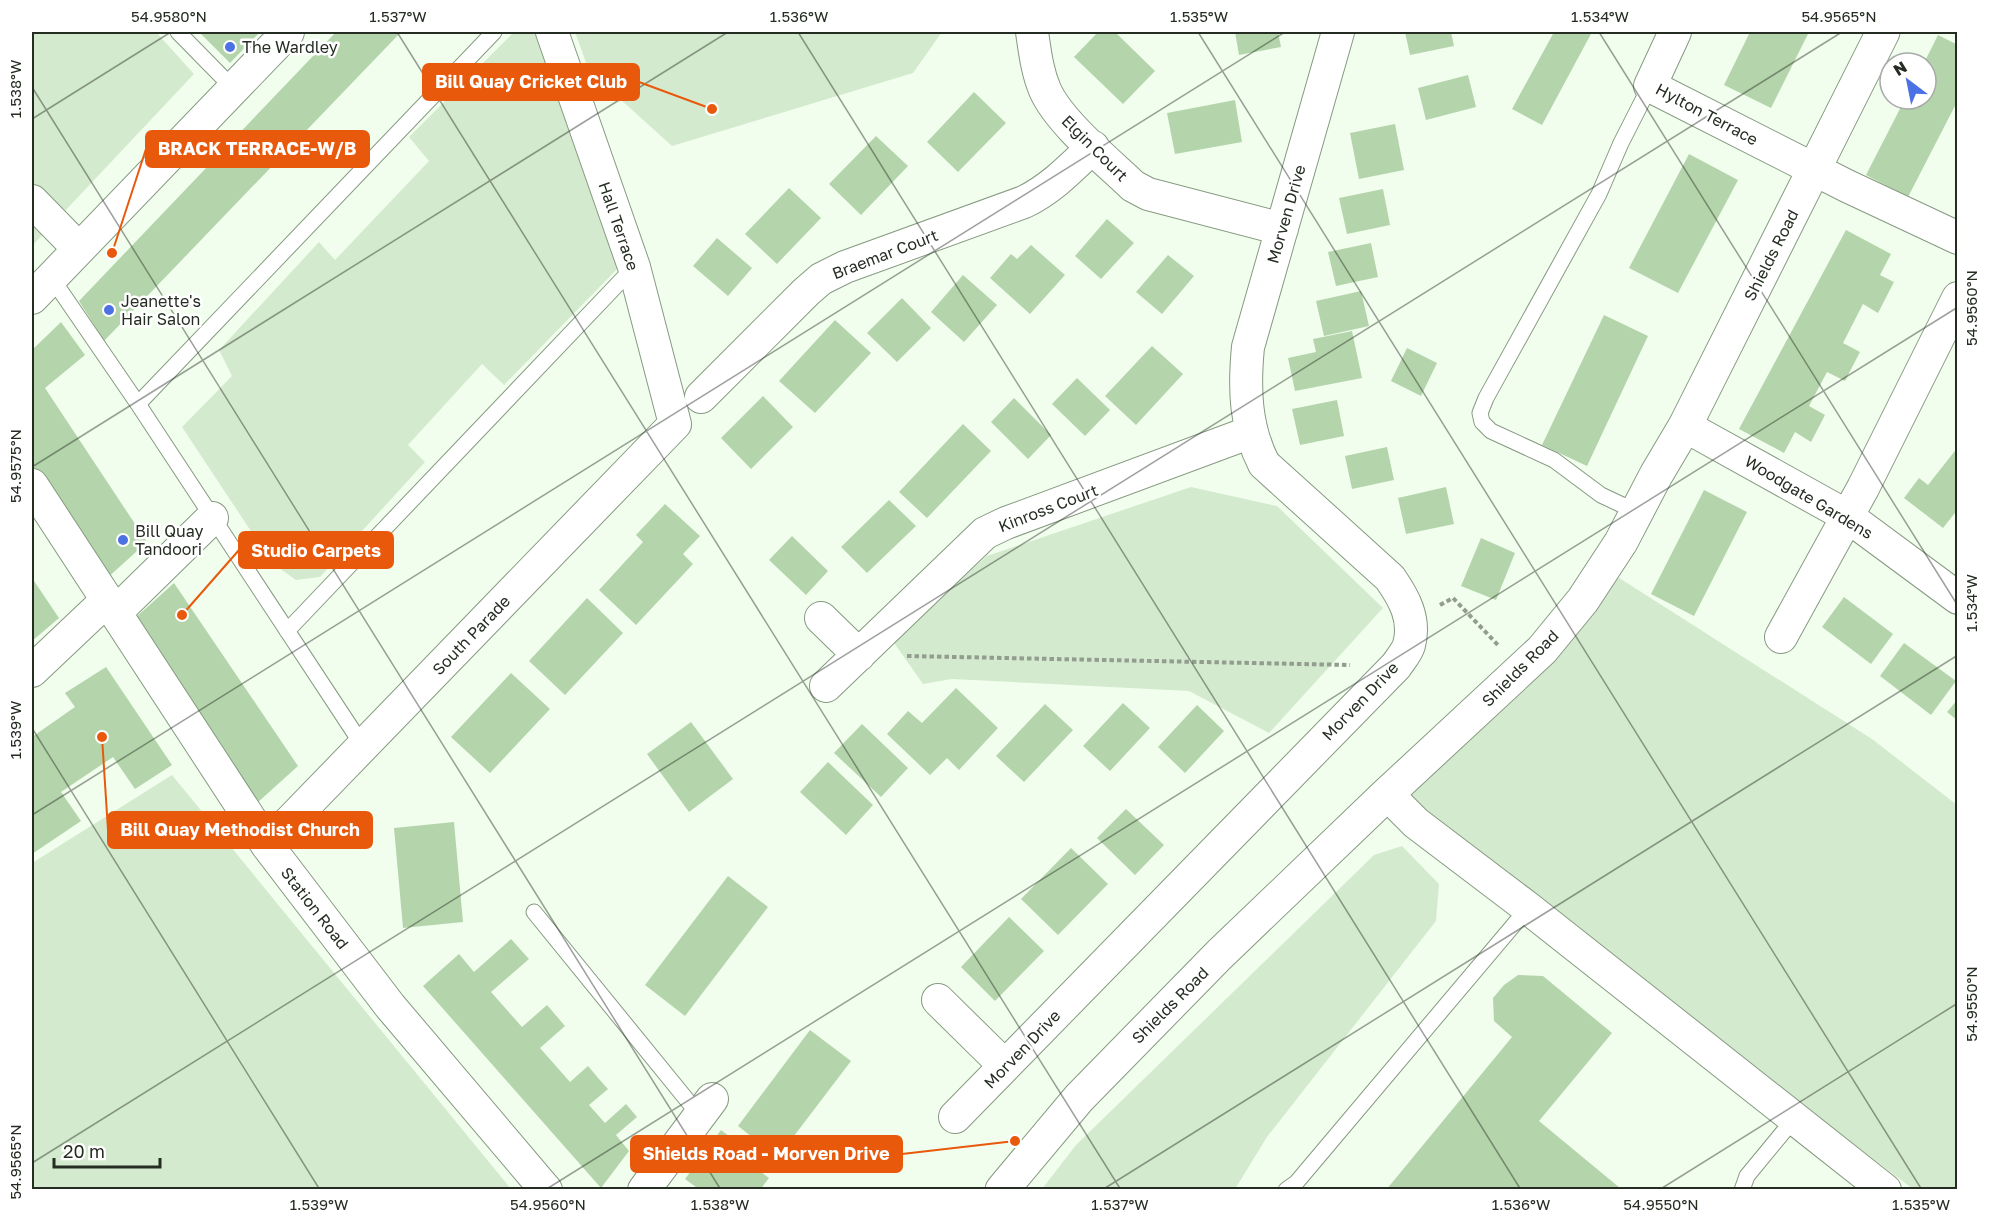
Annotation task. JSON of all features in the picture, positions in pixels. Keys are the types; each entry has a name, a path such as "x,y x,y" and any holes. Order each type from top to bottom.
{"main road":[{"name":"Shields Road","path":"1002,1190 1079,1098 1219,955 1542,650 1583,600 1621,542 1685,426 1883,32"}],"street":[{"path":"41,287 288,32"},
{"name":"Hall Terrace","path":"552,32 634,267 675,424"},
{"name":"Elgin Court","path":"1032,32 1038,70 1046,92 1060,114 1133,186 1148,194 1282,230"},
{"name":"Hylton Terrace","path":"1675,32 1650,86 1814,170"},
{"name":"Morven Drive","path":"955,1117 1396,666 1409,646 1410,620 1404,598 1390,578 1264,464 1251,432 1245,377 1248,347 1338,34"},
{"name":"Braemar Court","path":"701,397 821,279 845,267 1024,202 1058,181 1093,147"},
{"path":"1814,170 1958,238"},
{"path":"32,201 80,249"},
{"path":"1781,637 1847,516 1958,298"},
{"name":"South Parade","path":"267,845 675,424"},
{"name":"Woodgate Gardens","path":"1685,426 1847,516 1958,598"},
{"name":"Kinross Court","path":"826,686 985,533 1006,523 1251,432"},
{"name":"Station Road","path":"32,485 267,845 390,1006 546,1190"},
{"path":"32,671 111,607 212,518"},
{"path":"821,618 859,655"},
{"path":"1387,794 1416,823 1528,908 1885,1190"},
{"path":"938,1000 1005,1066"},
{"path":"644,1190 706,1107"}],"lane":[{"path":"178,32 233,88"},
{"path":"138,404 495,32"},
{"path":"1637,512 1601,495 1554,460 1491,431 1482,422 1480,412 1599,194 1621,143 1650,86"},
{"path":"287,631 634,267"},
{"path":"41,287 138,404 363,747"},
{"path":"1286,1190 1296,1183 1528,908"},
{"path":"534,912 706,1107"},
{"path":"1742,1190 1747,1176 1794,1119"}],"path":[{"path":"1410,620 1453,598 1521,669"},
{"path":"859,655 1396,666"}],"green space":[{"path":"32,32 156,32 194,74 32,246"},
{"path":"514,32 536,32 621,265 504,385 482,364 408,445 425,462 320,577 296,580 272,563 182,427 232,376 219,350 319,242 335,260 429,161 409,137"},
{"path":"575,32 942,32 913,73 672,146 589,71"},
{"path":"1191,487 1277,506 1383,608 1269,733 1189,691 952,679 923,684 892,640 987,556"},
{"path":"1613,574 1872,739 1957,805 1957,1189 1913,1189 1533,901 1399,796"},
{"path":"172,775 511,1189 32,1189 32,863"},
{"path":"1402,846 1439,884 1436,921 1267,1137 1235,1189 1042,1189 1076,1145 1374,855"}],"building":[{"name":"The Wardley","path":"199,32 260,32 230,63"},
{"path":"336,32 401,32 104,341 79,301"},
{"path":"1098,32 1115,32 1155,71 1123,104 1074,57"},
{"path":"1235,32 1278,32 1281,47 1239,55"},
{"path":"1405,32 1451,32 1454,46 1410,55"},
{"path":"1554,32 1592,32 1542,125 1512,109"},
{"path":"1750,32 1809,32 1771,108 1724,85"},
{"path":"1938,35 1958,45 1958,100 1908,197 1866,175 1899,111 1938,111 1938,51 1930,51"},
{"path":"1468,75 1476,107 1426,120 1418,88"},
{"path":"974,92 1006,123 958,172 927,142"},
{"path":"1235,100 1242,142 1175,154 1167,113"},
{"path":"1395,124 1404,170 1359,179 1350,133"},
{"path":"876,136 908,166 861,215 829,184"},
{"path":"1689,154 1738,180 1678,293 1629,268"},
{"path":"789,188 821,218 777,264 745,234"},
{"path":"1383,189 1390,225 1347,234 1339,198"},
{"path":"1107,219 1134,243 1101,279 1075,256"},
{"path":"1846,230 1891,254 1880,275 1894,282 1878,313 1863,304 1843,343 1860,352 1845,381 1827,372 1809,406 1825,415 1811,442 1795,432 1784,453 1739,429"},
{"path":"717,238 752,268 728,296 693,266"},
{"path":"1371,243 1378,277 1336,286 1328,252"},
{"path":"1031,245 1065,275 1030,314 990,278 1011,254 1017,259"},
{"path":"1168,255 1194,276 1162,314 1136,292"},
{"path":"963,275 997,305 964,342 931,312"},
{"path":"1361,291 1369,326 1324,336 1316,301"},
{"path":"902,298 931,328 897,362 867,333"},
{"path":"1604,315 1648,336 1587,466 1542,445"},
{"path":"835,320 871,353 815,413 779,381"},
{"path":"61,322 85,355 45,388 147,542 105,580 32,469 32,350"},
{"path":"1352,331 1362,378 1295,391 1288,358 1316,352 1313,339"},
{"path":"1152,346 1183,374 1136,425 1105,396"},
{"path":"1407,348 1437,363 1421,396 1391,381"},
{"path":"1077,378 1110,410 1085,436 1052,404"},
{"path":"763,396 793,427 751,469 721,438"},
{"path":"1014,398 1051,435 1028,459 991,422"},
{"path":"1337,400 1344,436 1300,445 1292,409"},
{"path":"963,424 991,451 927,518 899,492"},
{"path":"1387,447 1394,480 1352,489 1345,456"},
{"path":"1958,447 1958,509 1943,528 1904,498 1919,478 1928,485"},
{"path":"1446,487 1454,524 1406,534 1398,498"},
{"path":"1704,490 1747,512 1694,616 1651,594"},
{"path":"889,500 916,526 867,573 841,547"},
{"path":"665,504 700,536 683,554 693,564 636,625 599,590 643,542 636,535"},
{"path":"792,536 828,571 806,595 769,560"},
{"path":"1481,538 1515,553 1496,600 1461,586"},
{"path":"32,578 59,618 32,641"},
{"path":"174,583 298,766 257,803 134,619"},
{"path":"1844,597 1893,634 1871,664 1822,627"},
{"path":"587,598 623,633 565,695 529,661"},
{"path":"1904,643 1956,681 1931,715 1880,676"},
{"path":"106,667 172,765 135,789 113,757 61,792 81,821 32,854 32,737 75,707 65,693"},
{"path":"511,673 550,709 490,773 451,737"},
{"path":"956,688 998,728 959,770 947,758 930,775 887,734 908,711 922,723"},
{"path":"1958,699 1958,721 1947,712"},
{"path":"1123,703 1150,728 1110,771 1083,746"},
{"path":"1045,704 1073,730 1024,782 996,756"},
{"path":"1197,705 1224,731 1185,773 1158,747"},
{"path":"691,722 733,779 689,812 647,754"},
{"path":"862,724 908,768 881,797 834,753"},
{"path":"828,762 873,805 846,835 800,792"},
{"path":"1126,809 1164,845 1135,875 1097,838"},
{"path":"454,822 463,922 403,928 394,828"},
{"path":"1071,848 1108,884 1058,935 1021,899"},
{"path":"728,876 768,907 685,1016 645,985"},
{"path":"1009,917 1044,951 995,1001 961,967"},
{"path":"511,939 529,959 491,992 522,1027 547,1005 565,1026 540,1048 570,1082 588,1066 608,1089 589,1105 605,1123 626,1104 637,1117 616,1135 629,1151 601,1188 423,986 459,954 474,972"},
{"path":"1518,975 1543,976 1612,1033 1539,1121 1620,1188 1619,1190 1386,1190 1512,1037 1494,1021 1493,998 1504,985"},
{"path":"810,1030 851,1061 778,1157 738,1126"},
{"path":"721,1130 758,1158 753,1166 769,1178 760,1190 700,1190 685,1179"}],"place":[{"name":"The Wardley","path":"230,47"},
{"name":"Bill Quay Cricket Club","path":"712,109"},
{"name":"BRACK TERRACE-W/B","path":"112,253"},
{"name":"Jeanette's Hair Salon","path":"109,310"},
{"name":"Bill Quay Tandoori","path":"123,540"},
{"name":"Studio Carpets","path":"182,615"},
{"name":"Bill Quay Methodist Church","path":"102,737"},
{"name":"Shields Road - Morven Drive","path":"1015,1141"}]}
